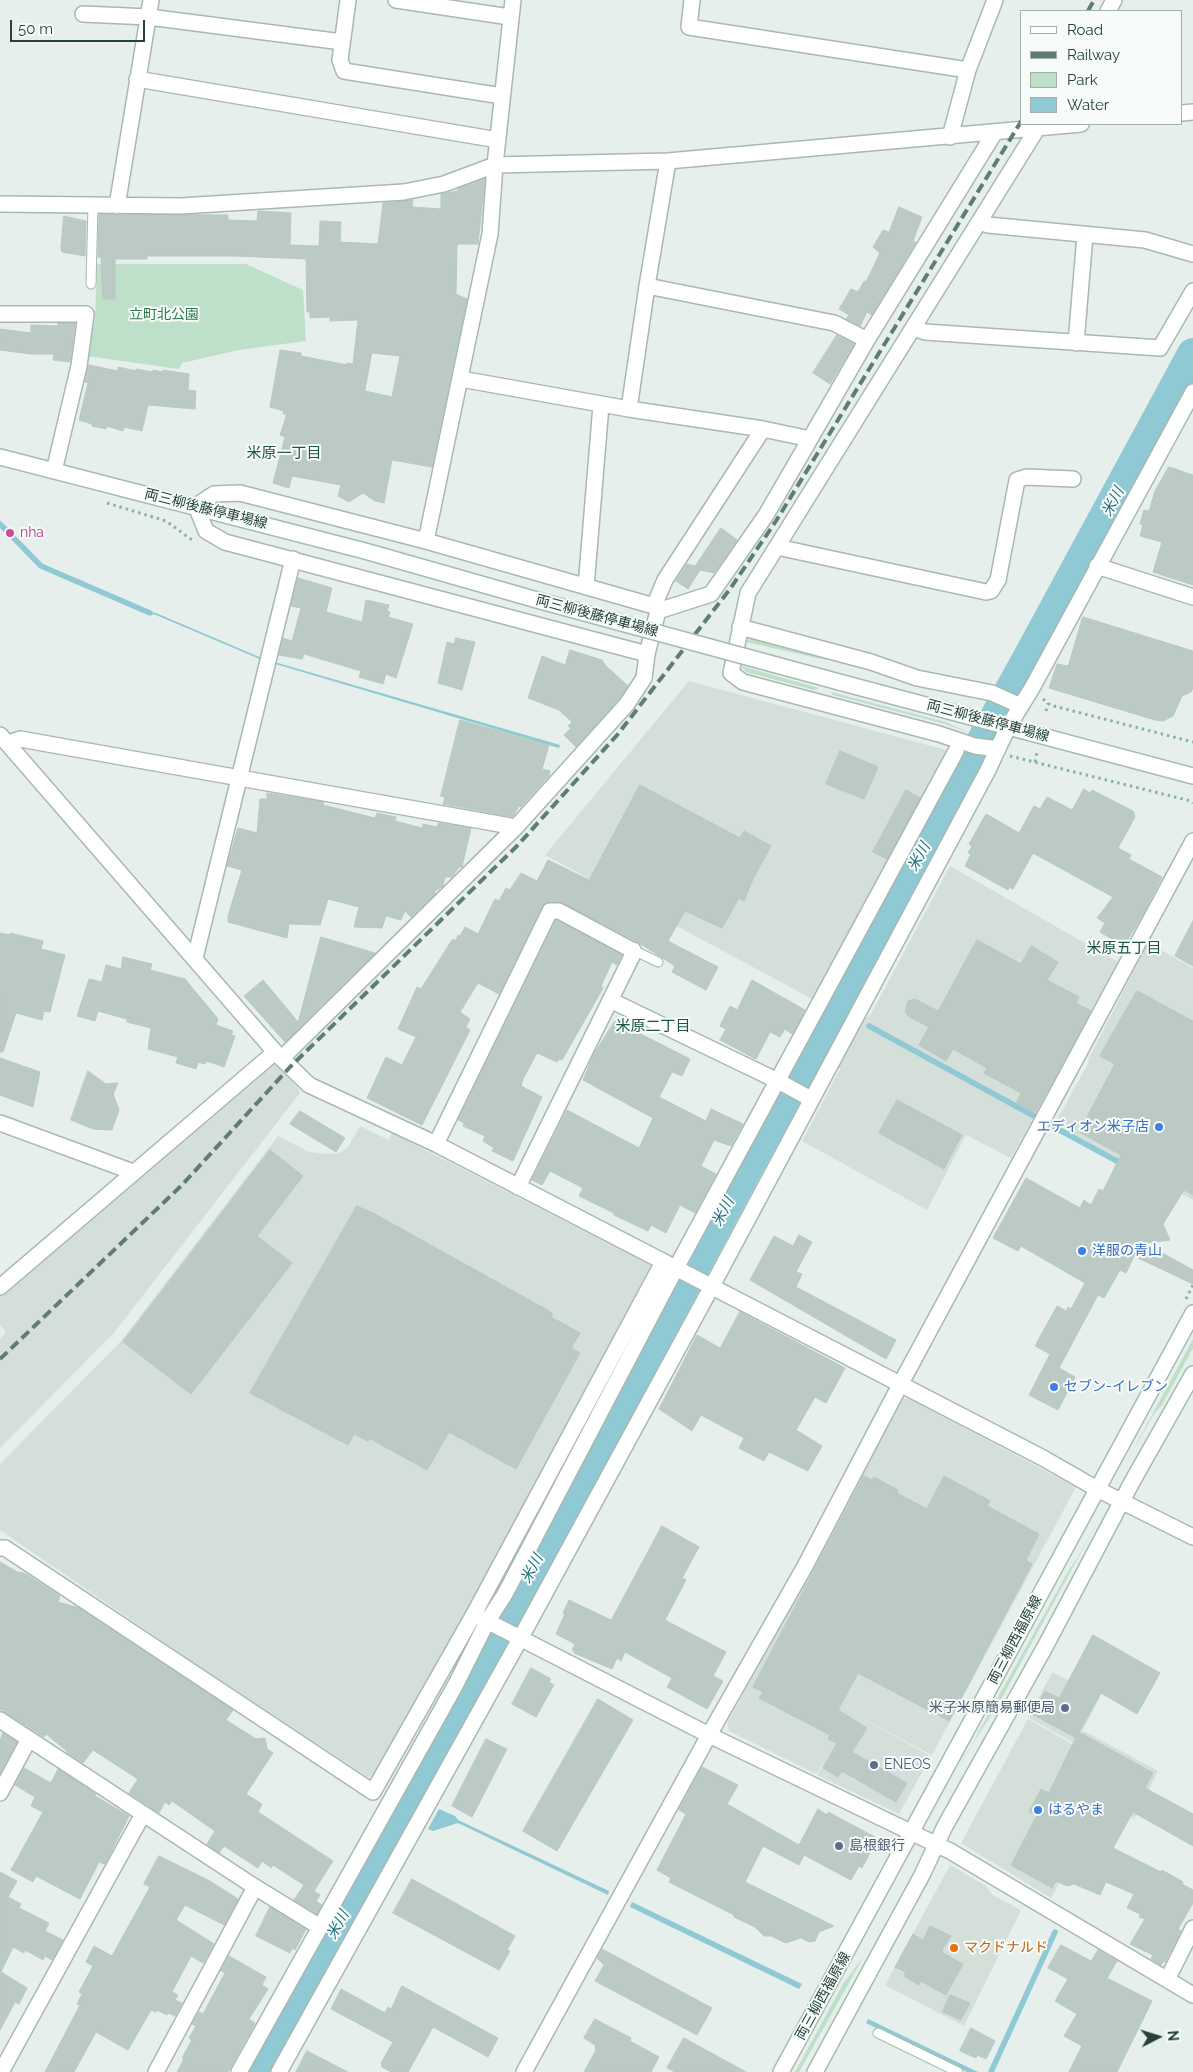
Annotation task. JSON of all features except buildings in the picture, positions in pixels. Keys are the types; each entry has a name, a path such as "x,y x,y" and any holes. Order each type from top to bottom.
{"street":[{"path":"117,206 137,79 152,0"},
{"path":"348,0 340,60 342,69 348,73 502,96"},
{"path":"396,0 510,17"},
{"path":"426,541 490,234 495,164 513,0"},
{"path":"692,0 689,27 968,70"},
{"path":"950,137 968,70 995,0"},
{"path":"83,14 149,17 342,42"},
{"path":"137,79 498,140"},
{"path":"0,204 182,206 418,190 444,184 495,164 668,161 950,137 1060,125"},
{"path":"1004,752 975,746 939,734 743,682 731,673 748,593 1038,126"},
{"path":"648,654 225,542 206,531 196,506 214,494 240,493 426,541 656,608 711,594 766,515 867,340 995,132"},
{"path":"629,409 668,161"},
{"path":"978,222 988,225 1145,240 1193,254"},
{"path":"1076,343 1085,235"},
{"path":"647,286 834,323 867,340"},
{"path":"913,328 925,332 1160,348 1193,291"},
{"path":"0,314 86,314 79,366 54,471"},
{"path":"461,379 601,405 763,429 810,439"},
{"path":"279,2072 518,1638 807,1097 988,770 1004,752 1007,727 1021,706 1193,392"},
{"path":"586,587 601,405"},
{"path":"0,1287 133,1172 278,1055 516,827 627,704 644,678 656,608 665,580 763,429"},
{"name":"両三柳後藤停車場線","path":"0,456 374,553 544,602 1193,776"},
{"path":"777,547 986,592 991,591 998,580 1017,480 1026,476 1072,479"},
{"path":"195,958 293,559"},
{"path":"1097,566 1193,597"},
{"path":"740,627 871,662 916,678 992,693 1021,706"},
{"path":"4,739 20,739 516,827"},
{"path":"4,739 278,1055 309,1085 436,1144 1043,1458 1122,1502 1193,1537"},
{"path":"0,1548 5,1548 373,1792 779,1082 956,752"},
{"path":"524,2072 708,1735 804,1568 900,1384 1193,841"},
{"path":"436,1144 550,911 559,911 633,950 518,1187"},
{"path":"610,1000 807,1097"},
{"path":"0,1123 133,1172"},
{"path":"239,2072 456,1684 487,1622 509,1586 673,1267"},
{"name":"両三柳西福原線","path":"781,2072 1193,1313"},
{"name":"両三柳西福原線","path":"815,2072 1193,1374"},
{"path":"474,1614 708,1735 937,1844 1168,1978 1193,1995"},
{"path":"0,1720 142,1814 320,1927"},
{"path":"0,1793 29,1739"},
{"path":"1,2072 142,1814"},
{"path":"156,2072 255,1887"},
{"path":"1168,1978 1193,1928"}],"lane":[{"path":"91,284 93,205"},
{"path":"633,950 658,962"},
{"path":"878,2033 958,2072"}],"path":[{"path":"104,502 166,521 194,542"},
{"path":"1040,692 1043,700 1048,703 1193,742"},
{"path":"1046,711 1048,703"},
{"path":"1004,752 1035,762 1193,803"},
{"path":"1035,762 1037,752"}],"shaded area":[{"path":"689,681 950,751 814,1000 545,855"},
{"path":"950,866 1118,962 1011,1158 966,1135 927,1210 802,1141 840,1069 838,1068 863,1020 871,1014"},
{"path":"1148,943 1193,968 1193,1200 1054,1125 1089,1062 1088,1060"},
{"path":"275,1064 299,1089 300,1093 113,1334 0,1448 0,1339 6,1332 0,1325 0,1294 265,1069"},
{"path":"360,1126 389,1140 392,1133 651,1265 380,1774 368,1777 184,1656 0,1530 0,1464 121,1341 278,1136 309,1152 340,1153 348,1147"},
{"path":"908,1398 1076,1487 932,1755 851,1713 931,1756 899,1814 817,1775 827,1757 816,1774 729,1731 727,1724 902,1399"},
{"path":"1052,1672 1100,1697 1076,1744 1029,1718"},
{"name":"はるやま","path":"1028,1719 1076,1746 1084,1731 1158,1771 1134,1819 1102,1802 1051,1898 961,1843"},
{"name":"マクドナルド","path":"950,1865 986,1886 993,1895 1021,1910 964,2026 885,1985"}],"green space":[{"name":"立町北公園","path":"97,264 246,264 303,290 306,341 239,350 182,363 179,369 87,356 95,319"},
{"path":"750,637 827,657 826,660 746,642"},
{"path":"741,666 819,688 814,690 746,672"},
{"path":"831,692 946,722 972,734 945,724 833,695"},
{"path":"1193,1339 1193,1348 1162,1405 1154,1414 1126,1463"},
{"path":"1097,1523 998,1705 974,1741 935,1810 1070,1568"},
{"path":"864,1956 799,2072 795,2072 843,1984"}],"water":[{"path":"145,611 156,613 264,659 560,745 559,748 262,660 156,615 145,613"},
{"path":"439,1809 455,1816 458,1820 609,1891 608,1895 458,1823 433,1831 428,1829"},
{"path":"632,1902 802,1984 799,1989 630,1907"},
{"path":"868,2019 978,2072 967,2072 866,2023"}],"waterway":[{"name":"米川","path":"256,2072 407,1802 745,1171 1029,657 1193,354"},
{"path":"0,524 41,566 150,613"},
{"path":"869,1026 1034,1116"},
{"path":"1054,1127 1124,1165"},
{"path":"991,2072 1055,1932"}],"railway":[{"path":"1089,10 1094,0"},
{"path":"0,1359 182,1185 290,1067 517,846 618,734 730,589 776,521 1020,123"}],"place":[{"name":"nha","path":"10,533"},
{"name":"エディオン米子店","path":"1159,1127"},
{"name":"洋服の青山","path":"1082,1251"},
{"name":"セブン-イレブン","path":"1054,1387"},
{"name":"米子米原簡易郵便局","path":"1065,1708"},
{"name":"ENEOS","path":"874,1765"},
{"name":"はるやま","path":"1038,1810"},
{"name":"島根銀行","path":"839,1846"},
{"name":"マクドナルド","path":"954,1948"}],"district":[{"name":"米原一丁目","path":"284,453"},
{"name":"米原五丁目","path":"1124,948"},
{"name":"米原二丁目","path":"653,1026"}]}
